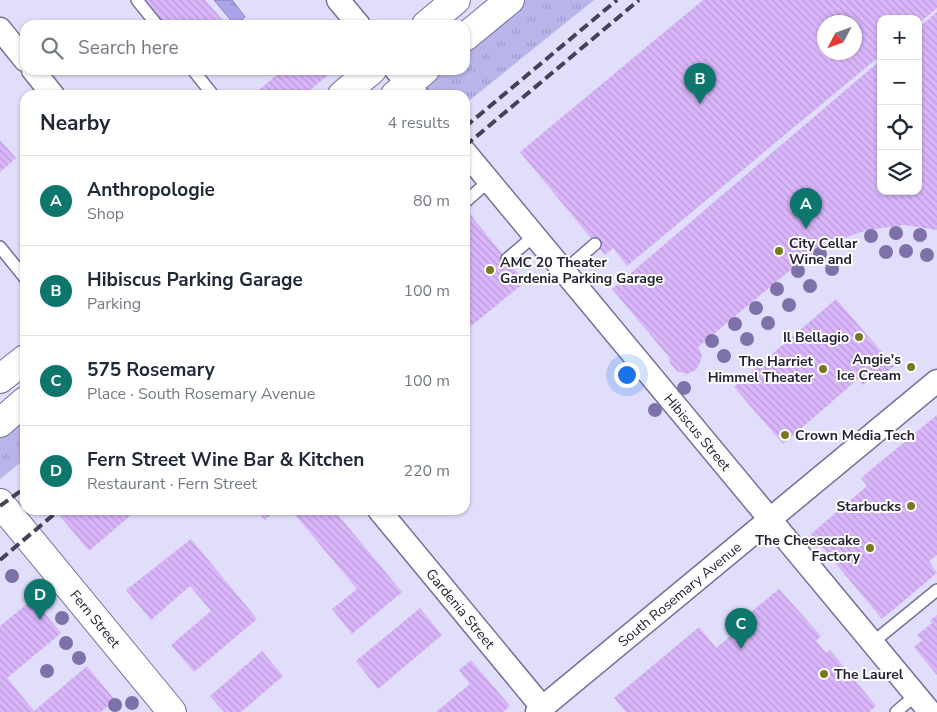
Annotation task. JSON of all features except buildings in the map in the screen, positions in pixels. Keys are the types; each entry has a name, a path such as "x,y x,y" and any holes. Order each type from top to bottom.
{"street":[{"path":"338,0 355,20"},
{"path":"432,20 456,0"},
{"path":"470,33 510,0"},
{"path":"1,32 20,54"},
{"path":"37,75 49,90"},
{"path":"348,90 366,75"},
{"name":"Hibiscus Street","path":"470,158 923,704"},
{"path":"0,379 20,362"},
{"name":"South Rosemary Avenue","path":"540,710 937,381"},
{"path":"0,423 20,405"},
{"name":"Fern Street","path":"0,503 172,712"},
{"name":"Gardenia Street","path":"382,515 540,710"}],"lane":[{"path":"137,0 153,20"},
{"path":"197,75 209,90"},
{"path":"470,198 489,181"},
{"path":"507,259 534,236"},
{"path":"564,271 596,244"},
{"path":"0,247 20,272"},
{"path":"872,643 937,590"},
{"path":"896,712 923,704"}],"green space":[{"path":"520,0 594,0 470,100 470,90 412,90 430,75 470,75 470,42"},
{"path":"20,417 20,463 0,479 0,434"}],"water":[{"path":"214,0 232,0 245,17 241,20 231,20"}],"railway":[{"path":"470,123 617,0"},
{"path":"470,142 639,0"},
{"path":"0,506 20,492"},
{"path":"0,560 53,515"}],"place":[{"name":"Hibiscus Parking Garage","path":"700,104"},
{"name":"Anthropologie","path":"806,229"},
{"name":"City Cellar Wine and","path":"779,251"},
{"name":"AMC 20 Theater Gardenia Parking Garage","path":"490,270"},
{"name":"Il Bellagio","path":"859,337"},
{"name":"Angie's Ice Cream","path":"911,367"},
{"name":"The Harriet Himmel Theater","path":"823,369"},
{"name":"Crown Media Tech","path":"785,435"},
{"name":"Starbucks","path":"911,506"},
{"name":"The Cheesecake Factory","path":"870,548"},
{"name":"Fern Street Wine Bar & Kitchen","path":"40,620"},
{"name":"575 Rosemary","path":"741,649"},
{"name":"The Laurel","path":"824,674"}]}
